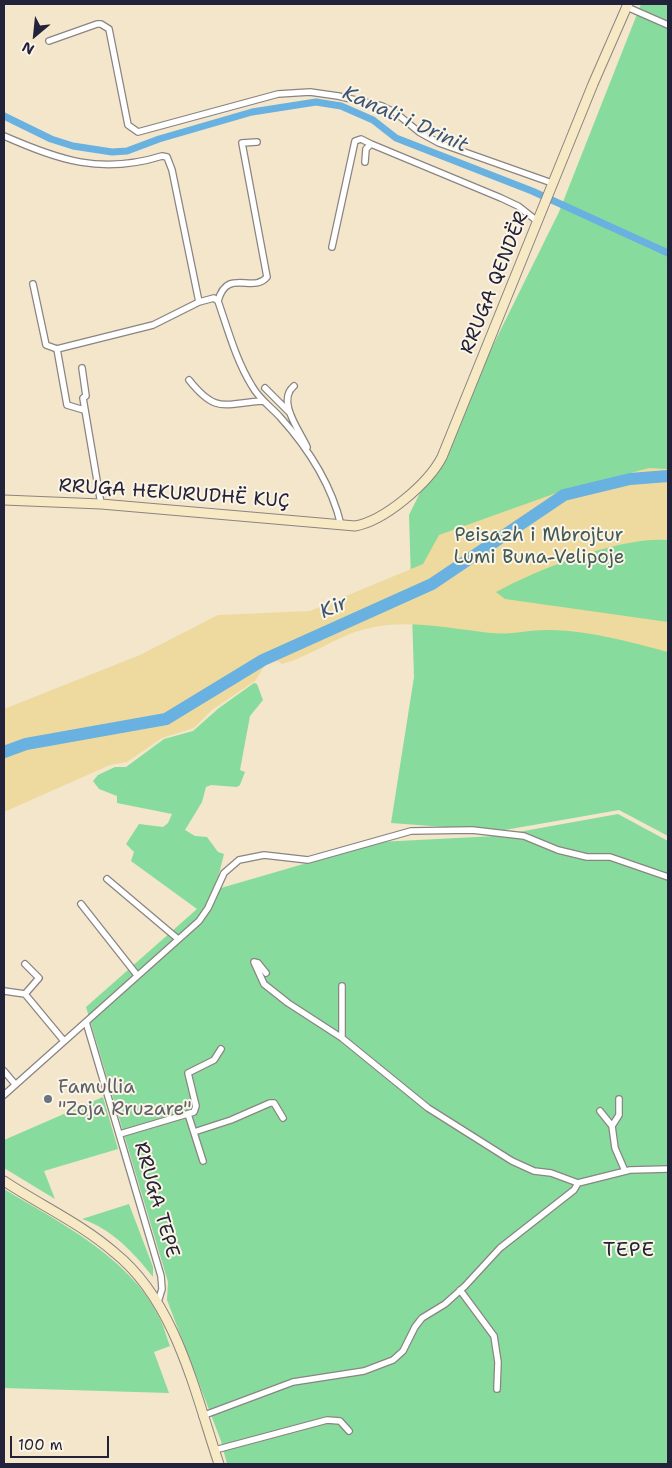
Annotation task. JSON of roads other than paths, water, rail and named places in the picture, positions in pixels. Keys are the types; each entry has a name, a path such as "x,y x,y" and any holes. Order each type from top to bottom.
{"street":[{"path":"628,5 668,25"},
{"name":"RRUGA QENDËR","path":"341,524 360,525 383,514 408,496 438,464 542,208 628,5"},
{"path":"49,41 97,24 102,24 109,29 128,125 132,130 138,132 278,94 310,92 382,106 396,113 419,132 439,143 552,185"},
{"path":"4,136 63,160 86,164 125,164 162,156 167,157 172,170 198,302"},
{"path":"332,247 355,141 361,139 501,198 518,206 537,221"},
{"path":"257,142 242,143 267,277 258,282 230,283 224,286 218,301 232,345 251,385 263,402 279,416 310,453"},
{"path":"365,162 366,149 371,144"},
{"path":"33,284 46,345 57,349 153,324 198,302 214,298 218,301"},
{"path":"57,349 67,405 84,410"},
{"path":"82,368 86,396 82,398 101,504"},
{"path":"189,380 201,395 220,406 263,402"},
{"path":"290,413 288,395 289,390 294,386"},
{"path":"265,388 290,413 333,501 341,524"},
{"name":"RRUGA HEKURUDHË KUÇ","path":"4,500 101,504 341,524"},
{"path":"4,1095 204,914 224,873 239,860 255,855 308,860 401,833 451,829 524,836 558,850 587,857 610,857 668,877"},
{"path":"107,879 178,939"},
{"path":"81,904 138,975"},
{"path":"266,973 258,963 254,962 264,984 288,1003 342,1038 414,1098 497,1152 534,1171 551,1173 578,1183 625,1170 640,1168 668,1169"},
{"path":"24,994 39,978 25,964"},
{"path":"342,986 342,1038"},
{"path":"4,991 24,994 64,1041"},
{"name":"RRUGA TEPE","path":"86,1022 161,1276 162,1289 158,1302"},
{"path":"120,1134 194,1112 196,1106 188,1073 214,1060 221,1049"},
{"path":"4,1071 16,1084"},
{"path":"612,1126 619,1115 619,1100"},
{"path":"194,1132 231,1120 274,1102 284,1118"},
{"path":"600,1111 612,1126 615,1148 625,1170"},
{"path":"188,1114 203,1161"},
{"name":"RRUGA TEPE","path":"4,1180 105,1244 137,1274 158,1302 173,1332 220,1464"},
{"path":"202,1416 293,1382 364,1371 387,1364 398,1357 422,1318 460,1290 500,1248 574,1190 578,1183"},
{"path":"460,1290 494,1336 498,1362 497,1389"},
{"path":"214,1450 326,1420 340,1420 349,1430"}],"waterway":[{"name":"Kanali i Drinit","path":"4,116 51,139 73,146 112,152 127,151 159,139 252,112 316,102 341,106 373,120 396,138 532,191 668,253"},
{"name":"Kir","path":"4,752 26,744 166,719 263,660 432,584 564,495 630,479 668,476"}],"place":[{"name":"Famullia \"Zoja Rruzare\"","path":"48,1099"}],"district":[{"name":"TEPE","path":"629,1251"}],"park label":[{"name":"Peisazh i Mbrojtur Lumi Buna-Velipoje","path":"539,547"}]}
